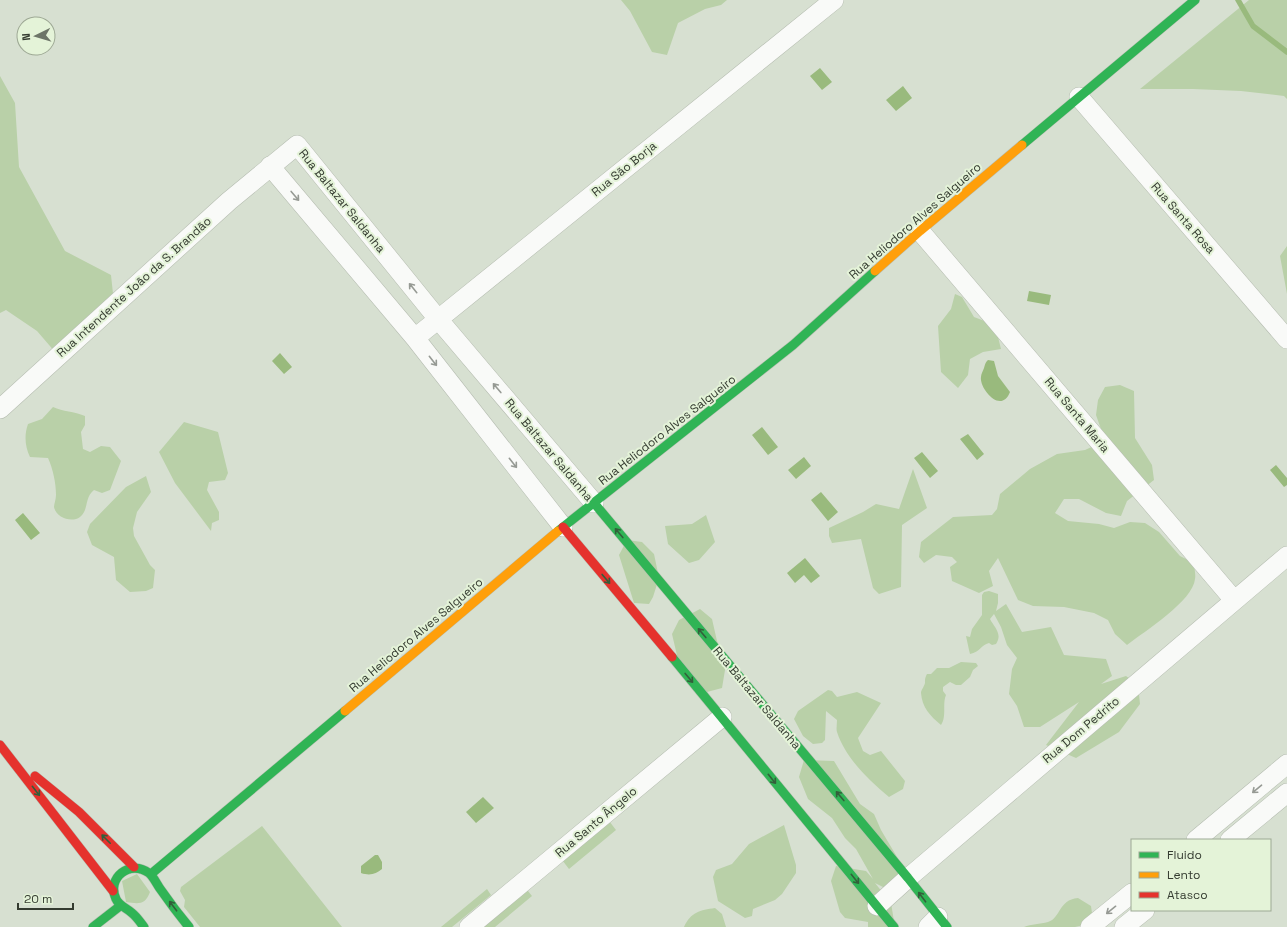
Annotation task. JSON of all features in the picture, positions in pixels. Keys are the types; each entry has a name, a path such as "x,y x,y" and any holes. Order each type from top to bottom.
{"main road":[{"name":"Rua Heliodoro Alves Salgueiro","path":"151,874 563,527 793,345 920,230 1195,0"},
{"name":"Rua Baltazar Saldanha","path":"594,503 908,878 938,924"},
{"path":"563,527 722,717 894,927"},
{"path":"2,747 79,812 134,867"},
{"path":"2,747 113,891"},
{"path":"144,910 131,911 120,906 115,899 113,891 114,883 118,876 125,870 134,867 143,869 151,874 157,885 189,927"},
{"path":"155,898 157,894 157,885"},
{"path":"93,927 120,906"},
{"path":"131,911 144,927"}],"street":[{"name":"Rua São Borja","path":"415,338 834,0"},
{"name":"Rua Santa Rosa","path":"1079,97 1287,339"},
{"name":"Rua Baltazar Saldanha","path":"270,166 297,145 438,319 594,503"},
{"path":"270,166 415,338 563,527"},
{"name":"Rua Intendente João da S. Brandão","path":"0,409 228,201 270,166"},
{"name":"Rua Santa Maria","path":"920,230 1234,600"},
{"name":"Rua Dom Pedrito","path":"877,906 1287,556"},
{"name":"Rua Santo Ângelo","path":"469,927 722,717"},
{"path":"1197,839 1287,764"},
{"path":"1221,820 1232,838 1287,793"},
{"path":"1090,927 1131,894"},
{"path":"1124,927 1144,911"}],"shaded area":[{"path":"621,0 727,0 721,5 705,9 678,23 667,55 652,52 630,11"},
{"path":"1249,0 1287,0 1287,99 1284,96 1241,91 1140,89"},
{"path":"820,68 832,82 822,90 810,76"},
{"path":"0,76 15,103 19,167 65,251 111,275 114,303 62,360 37,331 6,310 0,313"},
{"path":"903,86 912,98 896,111 886,100"},
{"path":"1287,246 1287,294 1280,256"},
{"path":"1029,291 1051,295 1049,305 1027,301"},
{"path":"955,294 962,297 974,317 995,325 1001,349 983,352 970,359 968,375 958,388 941,372 938,326 951,309"},
{"path":"280,353 292,367 284,374 272,361"},
{"path":"988,360 994,361 998,376 1010,392 1006,398 1001,401 991,397 981,382 981,375"},
{"path":"1120,385 1134,391 1135,438 1152,465 1154,480 1127,501 1121,516 1106,513 1079,499 1064,499 1055,513 1068,521 1099,524 1114,528 1130,522 1145,523 1159,532 1180,556 1194,563 1195,577 1192,588 1177,606 1156,624 1127,645 1115,634 1108,620 1094,613 1064,607 1033,606 1018,600 998,558 989,571 993,586 979,593 952,581 950,567 957,562 952,557 936,555 924,563 919,557 921,542 953,517 992,515 997,509 1000,494 1030,469 1057,454 1085,450 1098,444 1101,429 1096,415 1098,400 1105,387"},
{"path":"53,407 85,416 85,425 81,432 83,449 90,452 101,446 110,447 121,461 110,490 102,493 94,490 89,497 83,514 77,519 73,520 61,517 55,511 55,481 48,458 30,457 26,445 26,432 28,424 42,419"},
{"path":"184,422 218,432 228,473 225,480 209,482 207,490 219,512 219,520 212,523 211,531 175,483 159,452"},
{"path":"762,427 778,447 768,455 752,435"},
{"path":"968,434 984,454 977,460 960,439"},
{"path":"922,452 938,471 930,478 914,458"},
{"path":"804,457 811,466 796,479 788,470"},
{"path":"1276,465 1287,478 1287,485 1284,487 1270,470"},
{"path":"913,469 927,508 902,525 901,587 879,594 873,588 861,539 832,543 829,536 829,528 863,512 876,504 899,509"},
{"path":"146,476 151,492 137,512 133,528 134,536 150,565 155,570 153,588 146,591 130,592 116,580 114,557 92,545 87,532 90,524 126,487"},
{"path":"821,492 838,512 828,521 811,500"},
{"path":"23,513 40,533 31,540 15,520"},
{"path":"706,515 715,542 699,560 689,563 668,544 665,526 692,524"},
{"path":"627,540 642,542 654,554 659,578 653,597 649,604 634,603 619,555"},
{"path":"805,558 820,576 811,583 804,575 795,583 787,573"},
{"path":"989,591 998,594 996,611 1006,604 1022,632 1051,627 1064,655 1106,659 1112,676 1101,684 1126,676 1138,685 1140,704 1119,732 1076,758 1046,745 1079,702 1040,727 1024,727 1017,706 1009,694 1012,669 1017,658 1007,645 1001,627 994,614 990,619 996,628 999,637 996,644 986,644 976,652 970,654 966,636 970,637 972,629 982,615 982,595 984,592"},
{"path":"700,609 712,619 717,641 726,664 722,688 707,692 679,664 672,634 679,620"},
{"path":"961,662 976,663 978,666 973,670 970,677 961,685 956,685 950,682 943,687 943,691 946,695 944,702 944,718 941,725 930,715 923,703 921,691 925,683 925,678 927,674 931,674 937,668 949,668"},
{"path":"828,690 832,691 837,697 857,692 881,703 858,738 863,751 870,755 881,751 905,781 903,789 889,797 858,768 841,742 837,731 837,720 826,711 825,740 822,743 813,744 803,736 794,719 798,711"},
{"path":"804,760 834,761 860,804 874,814 881,830 903,867 889,890 875,883 891,903 895,927 868,927 868,922 845,918 840,912 831,881 836,866 866,871 873,879 856,849 845,838 832,818 808,799 799,777"},
{"path":"483,797 494,808 476,823 466,812"},
{"path":"606,817 616,830 569,869 559,856"},
{"path":"784,825 796,865 796,873 782,894 775,900 753,909 752,916 745,918 718,901 713,877 716,870 732,864 749,844"},
{"path":"262,826 342,927 200,927 184,907 185,900 180,891 181,887"},
{"path":"375,855 378,855 382,862 382,869 373,874 361,873 361,866"},
{"path":"137,874 150,892 146,899 141,903 126,902 122,881"},
{"path":"524,886 532,896 495,927 473,927"},
{"path":"487,889 491,895 452,927 441,927"},
{"path":"1078,898 1091,906 1092,913 1084,925 1075,927 1024,927 1052,920 1063,905 1072,899"},
{"path":"715,908 722,914 726,927 684,927 690,918 696,913"}],"waterway":[{"path":"1238,0 1253,26 1287,52"}],"traffic: fast":[{"path":"1022,145 1195,0"},
{"path":"558,531 793,345 875,271"},
{"path":"594,503 908,878 947,927"},
{"path":"672,657 894,927"},
{"path":"151,874 345,711"},
{"path":"144,927 130,911 119,903 116,899 114,891 114,884 117,878 122,873 134,868 142,869 149,873 189,927"},
{"path":"93,927 120,906"}],"traffic: slow":[{"path":"875,271 1022,145"},
{"path":"345,711 558,531"}],"traffic: jam":[{"path":"563,527 672,657"},
{"path":"0,745 113,891"},
{"path":"35,776 79,812 134,867"}]}
